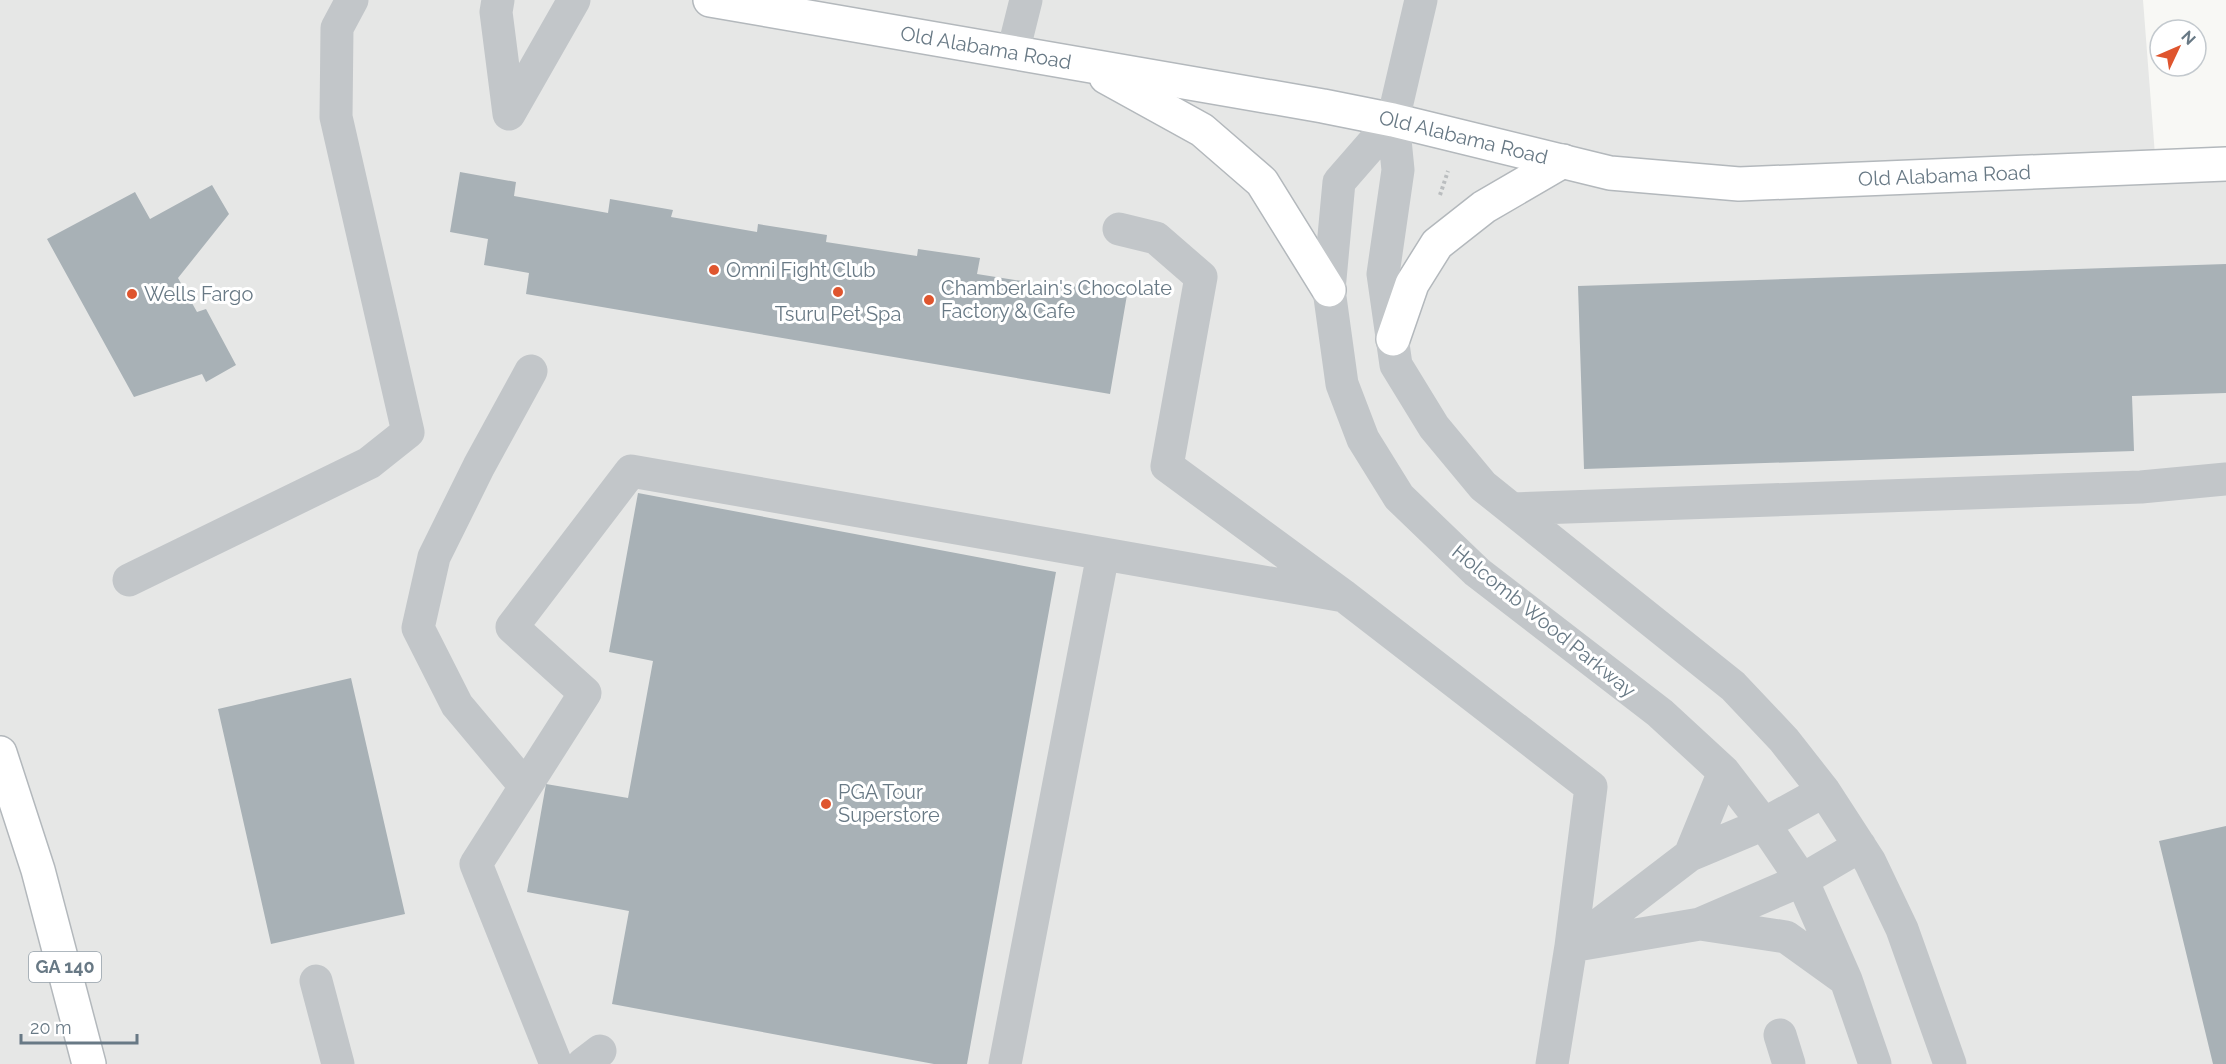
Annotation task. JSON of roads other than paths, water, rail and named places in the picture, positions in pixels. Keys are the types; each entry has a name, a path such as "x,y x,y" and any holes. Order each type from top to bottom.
{"main road":[{"name":"Old Alabama Road","path":"710,0 822,10 1013,52 1393,120 1610,173 1739,184 2226,164"},
{"path":"1084,64 1202,130 1262,182 1329,290"},
{"path":"1393,339 1412,284 1437,244 1484,207 1563,161"},
{"name":"GA 140","path":"0,753 11,822 60,947 89,1064"}],"street":[{"path":"129,580 369,463 408,432 336,117 337,28 352,0"},
{"path":"498,0 496,12 508,114 574,0"},
{"path":"1013,52 1026,0"},
{"name":"Holcomb Wood Parkway","path":"1421,0 1393,120 1398,170 1383,274 1396,365 1434,427 1483,486 1733,686 1784,740 1824,791 1870,862 1902,929 1950,1064"},
{"name":"Holcomb Wood Parkway","path":"1393,120 1339,182 1329,290 1342,384 1363,439 1399,497 1478,572 1660,713 1724,772 1803,880 1846,980 1875,1064"},
{"path":"1119,229 1156,238 1201,277 1167,466 1344,596 1591,787 1571,946 1552,1064"},
{"path":"525,786 457,705 418,628 434,557 479,466 531,372"},
{"path":"556,1064 476,864 585,693 512,627 631,471 1344,596"},
{"path":"1512,509 2141,487 2226,479"},
{"path":"1005,1064 1103,554"},
{"path":"1690,855 1724,772"},
{"path":"1571,946 1690,855 1764,824 1824,791"},
{"path":"1571,946 1700,924 1803,880 1860,846"},
{"path":"1700,924 1786,937 1846,980"},
{"path":"316,981 338,1064"}],"place":[{"name":"Omni Fight Club","path":"714,270"},
{"name":"Tsuru Pet Spa","path":"838,292"},
{"name":"Wells Fargo","path":"132,294"},
{"name":"Chamberlain's Chocolate Factory & Cafe","path":"929,300"},
{"name":"PGA Tour Superstore","path":"826,804"}]}
